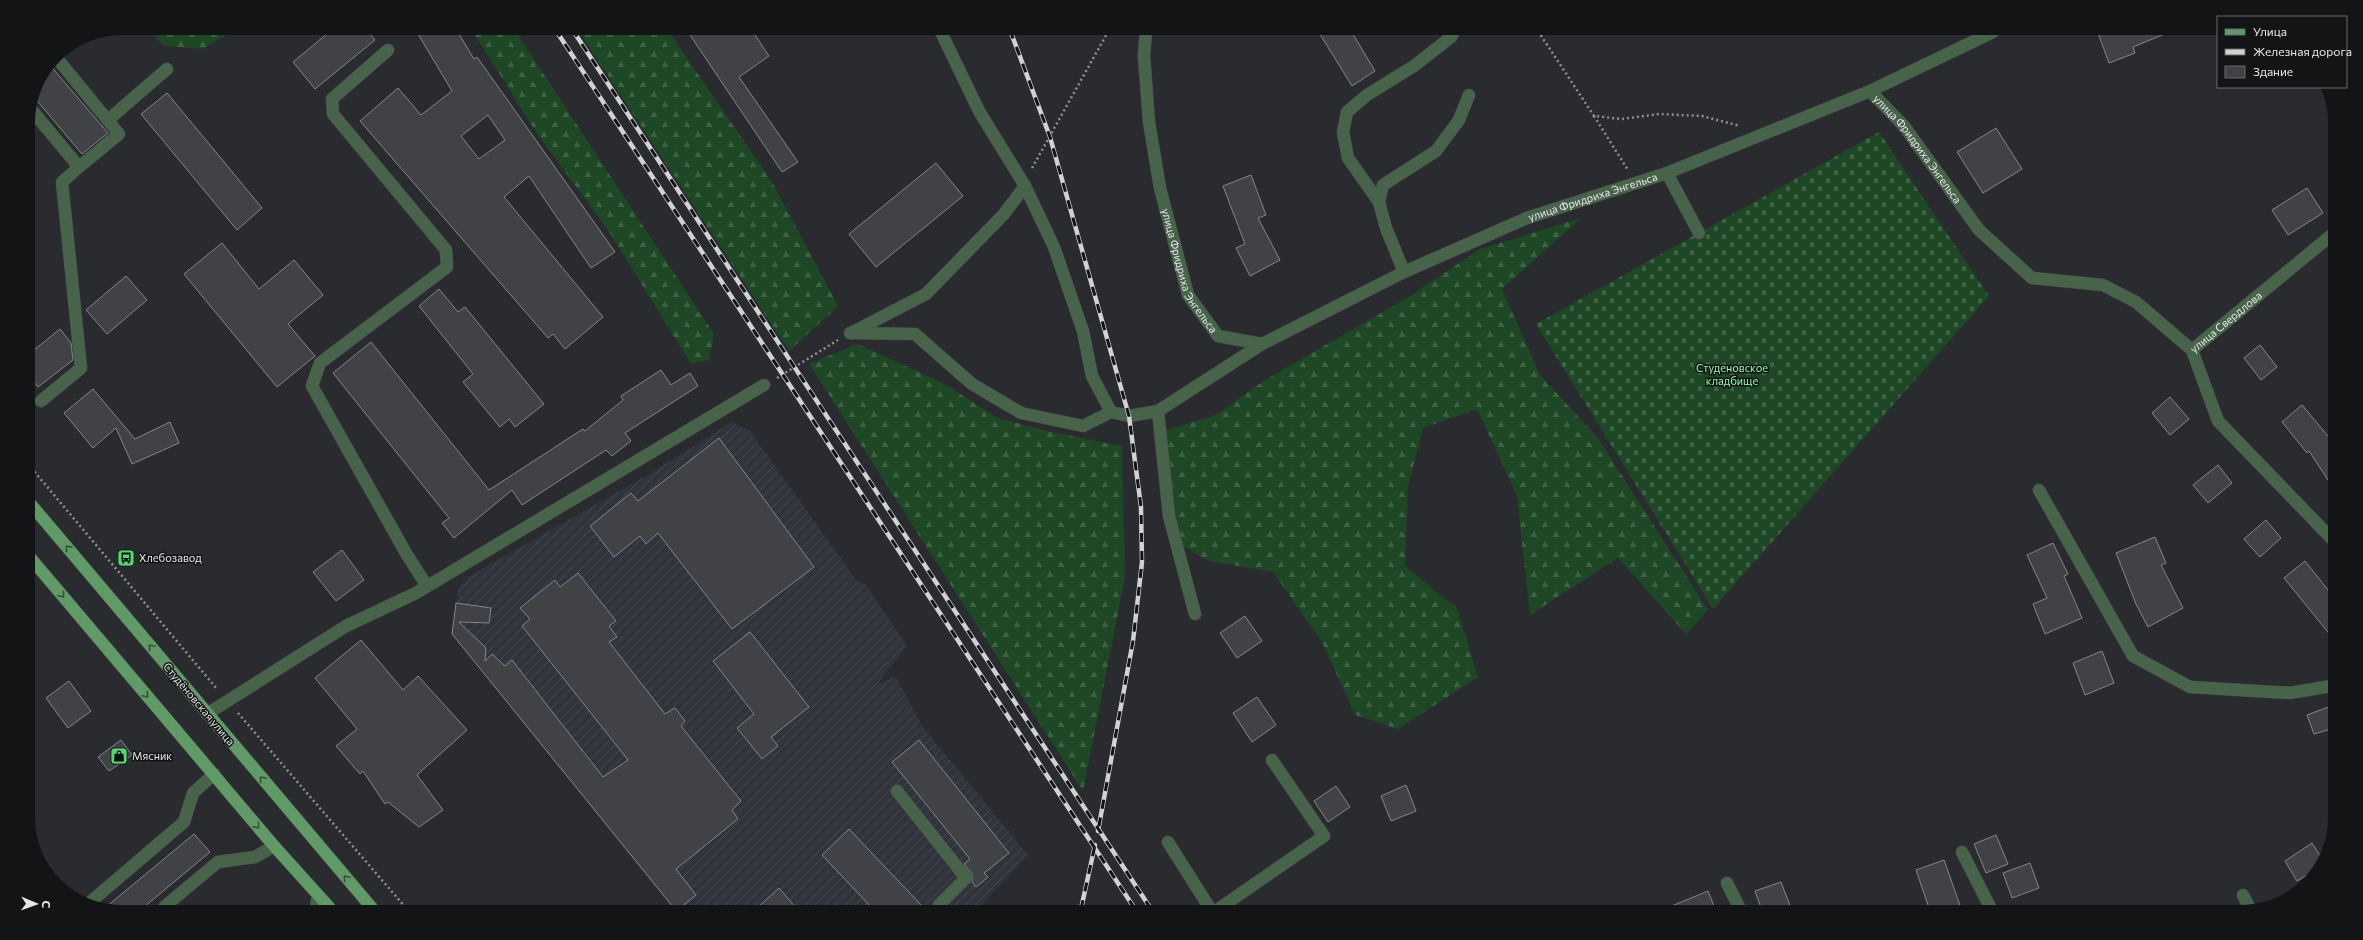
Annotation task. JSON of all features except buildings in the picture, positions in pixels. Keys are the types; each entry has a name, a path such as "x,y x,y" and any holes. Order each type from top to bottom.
{"main road":[{"name":"Студёновская улица","path":"35,509 369,905"},
{"path":"35,563 274,846 326,905"}],"street":[{"path":"942,35 979,111 1025,186 1054,247 1083,332 1092,376 1111,412"},
{"name":"улица Фридриха Энгельса","path":"1146,35 1144,56 1149,122 1160,188 1188,294 1218,336 1262,344 1404,272 1526,218 1667,173 1870,91 1904,126 1979,230 2032,278 2103,285 2136,302 2192,350"},
{"path":"1404,272 1386,228 1379,202 1348,158 1343,132 1347,112 1367,95 1414,66 1452,35"},
{"path":"1870,91 1986,35"},
{"path":"388,50 332,99 333,114 446,250 447,267 320,363 312,386 407,555 427,586"},
{"path":"41,401 81,368 62,182 120,134 59,61"},
{"path":"108,120 167,69"},
{"path":"1379,202 1383,186 1436,151 1459,120 1469,95"},
{"path":"35,114 79,167"},
{"path":"1667,173 1699,233"},
{"path":"850,333 926,294 1004,214 1025,186"},
{"name":"улица Свердлова","path":"2328,238 2192,350 2218,421 2328,536"},
{"path":"850,333 915,334 972,384 1021,413 1083,426 1111,412 1129,416 1158,410 1262,344"},
{"path":"207,714 346,626 427,586 764,385"},
{"path":"1158,410 1169,516 1194,614"},
{"path":"2038,490 2133,656 2190,687 2290,693 2328,687"},
{"path":"1224,905 1324,836 1272,760"},
{"path":"93,900 184,822 193,793 214,774"},
{"path":"897,791 966,878 939,905"},
{"path":"1168,842 1208,905"},
{"path":"166,905 218,862 255,857 274,846"},
{"path":"1962,852 1989,905"},
{"path":"1727,883 1738,905"},
{"path":"316,905 318,895"},
{"path":"2243,895 2248,904"}],"path":[{"path":"1025,186 1036,160 1074,95 1106,35"},
{"path":"1541,35 1636,182"},
{"path":"1594,116 1622,119 1659,114 1702,116 1766,133"},
{"path":"764,385 850,333"},
{"path":"35,472 228,702 403,905"}],"shaded area":[{"path":"732,422 750,431 857,581 866,585 907,646 878,683 896,677 922,726 1028,855 982,905 670,905 452,634 458,589 468,577 646,476"}],"green space":[{"path":"154,35 226,35 203,49 164,46"},
{"path":"475,35 518,35 714,334 709,360 691,364 608,230 538,135"},
{"path":"581,35 671,35 772,182 838,306 789,351"},
{"name":"Студеновское кладбище","path":"1879,132 1989,296 1713,609 1536,324"},
{"path":"1581,218 1502,289 1540,375 1598,438 1708,610 1686,634 1618,558 1530,615 1517,496 1477,409 1423,428 1408,486 1405,566 1457,608 1478,677 1398,729 1355,715 1322,642 1273,572 1209,561 1181,545 1154,434 1216,415 1265,380 1407,298 1480,249"},
{"path":"857,344 941,382 998,418 1051,432 1122,446 1125,577 1083,791 809,364"}],"railway":[{"path":"559,35 1132,905"},
{"path":"576,35 1148,905"},
{"path":"1012,35 1050,137 1129,416 1141,507 1142,562 1133,641 1098,831"},
{"path":"1082,905 1095,845"}],"place":[{"name":"Хлебозавод","path":"126,558"},
{"name":"Мясник","path":"119,756"}]}
